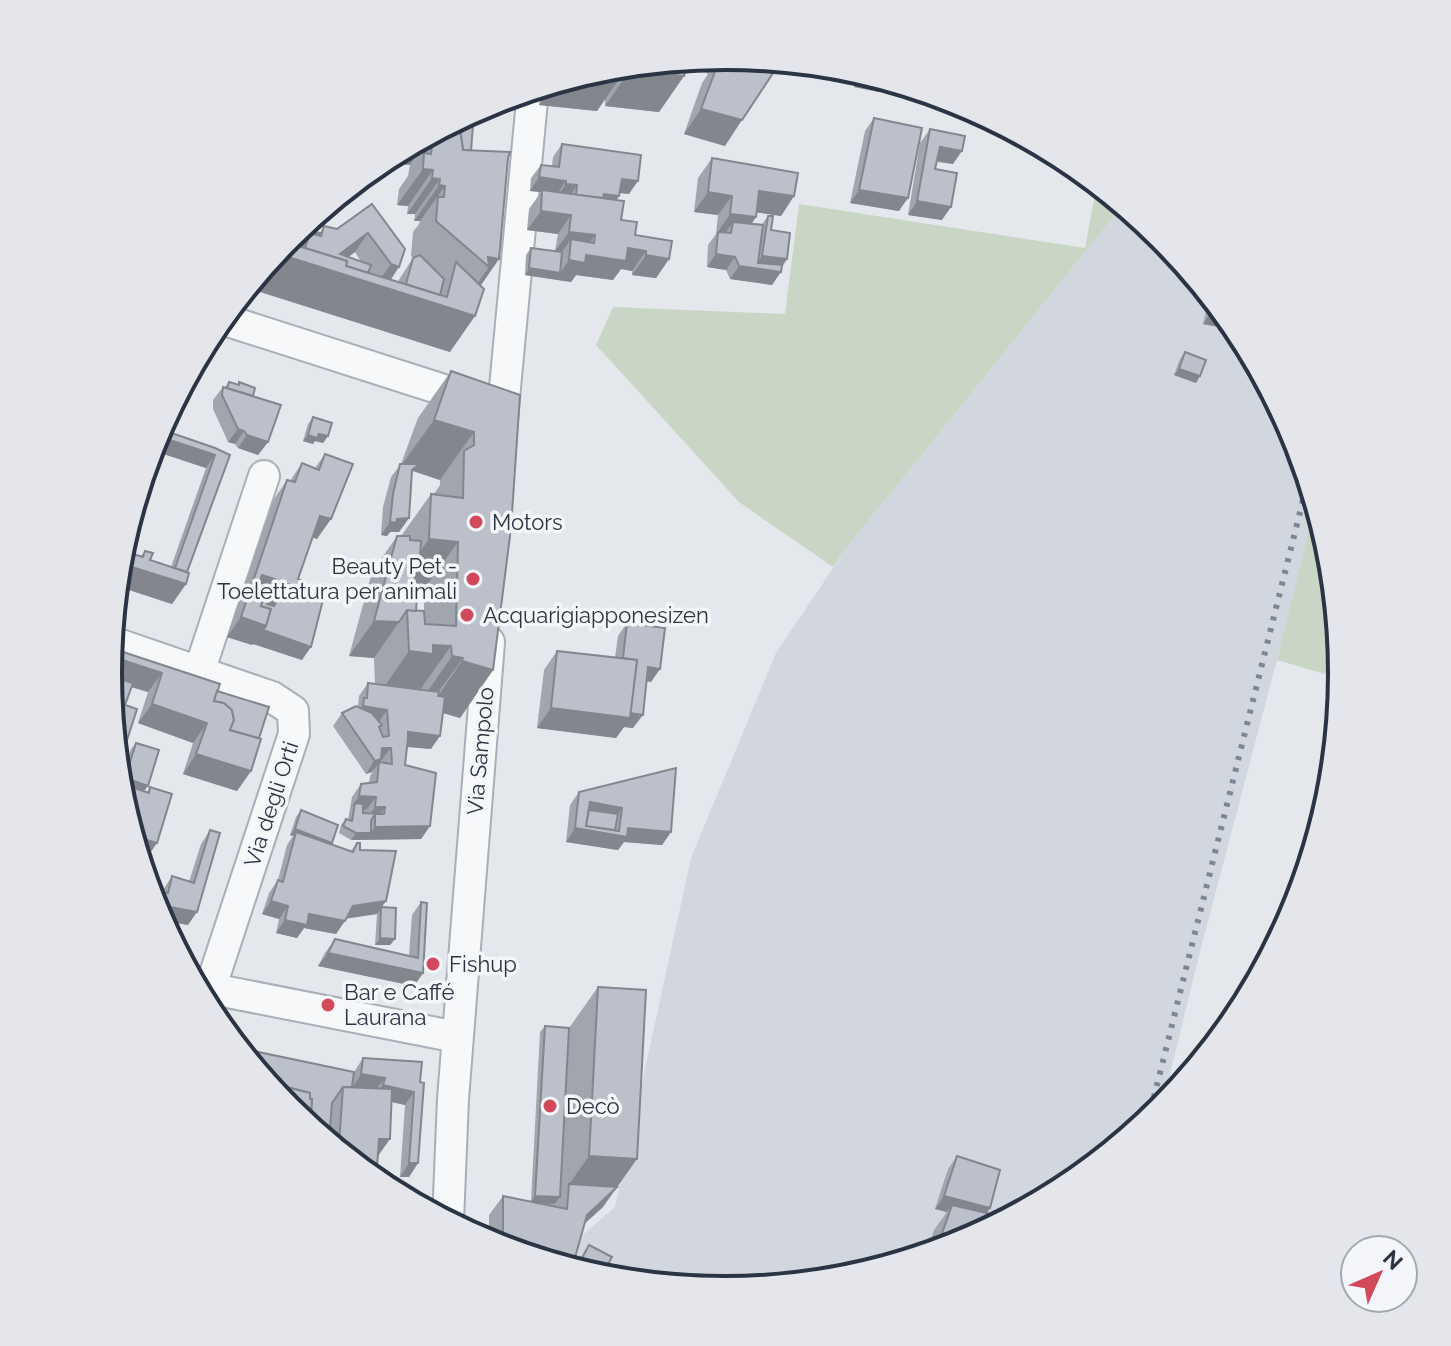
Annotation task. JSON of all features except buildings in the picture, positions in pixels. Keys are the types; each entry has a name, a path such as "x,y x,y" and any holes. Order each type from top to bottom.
{"street":[{"path":"500,454 532,102"},
{"path":"235,323 502,409"},
{"path":"199,672 264,476"},
{"name":"Via Sampolo","path":"449,1208 457,1037 491,618"},
{"name":"Via degli Orti","path":"123,646 272,697 293,711 294,734 206,979"},
{"path":"212,989 457,1037"}],"shaded area":[{"path":"1116,214 1179,275 1227,338 1248,372 1283,442 1311,530 1168,1083 1093,1151 1027,1195 956,1230 882,1255 804,1271 726,1276 647,1271 573,1256 577,1240 615,1207 691,858 776,653 848,546"}],"green space":[{"path":"1095,196 1116,214 833,567 739,502 596,345 613,307 785,314 799,204 1085,248"},
{"path":"1310,526 1323,594 1328,675 1277,660"}],"railway":[{"path":"1154,1097 1303,501"}],"place":[{"name":"Motors","path":"476,522"},
{"name":"Beauty Pet - Toelettatura per animali","path":"473,579"},
{"name":"Acquarigiapponesizen","path":"467,615"},
{"name":"Fishup","path":"433,964"},
{"name":"Bar e Caffé Laurana","path":"328,1005"},
{"name":"Decò","path":"550,1106"}]}
